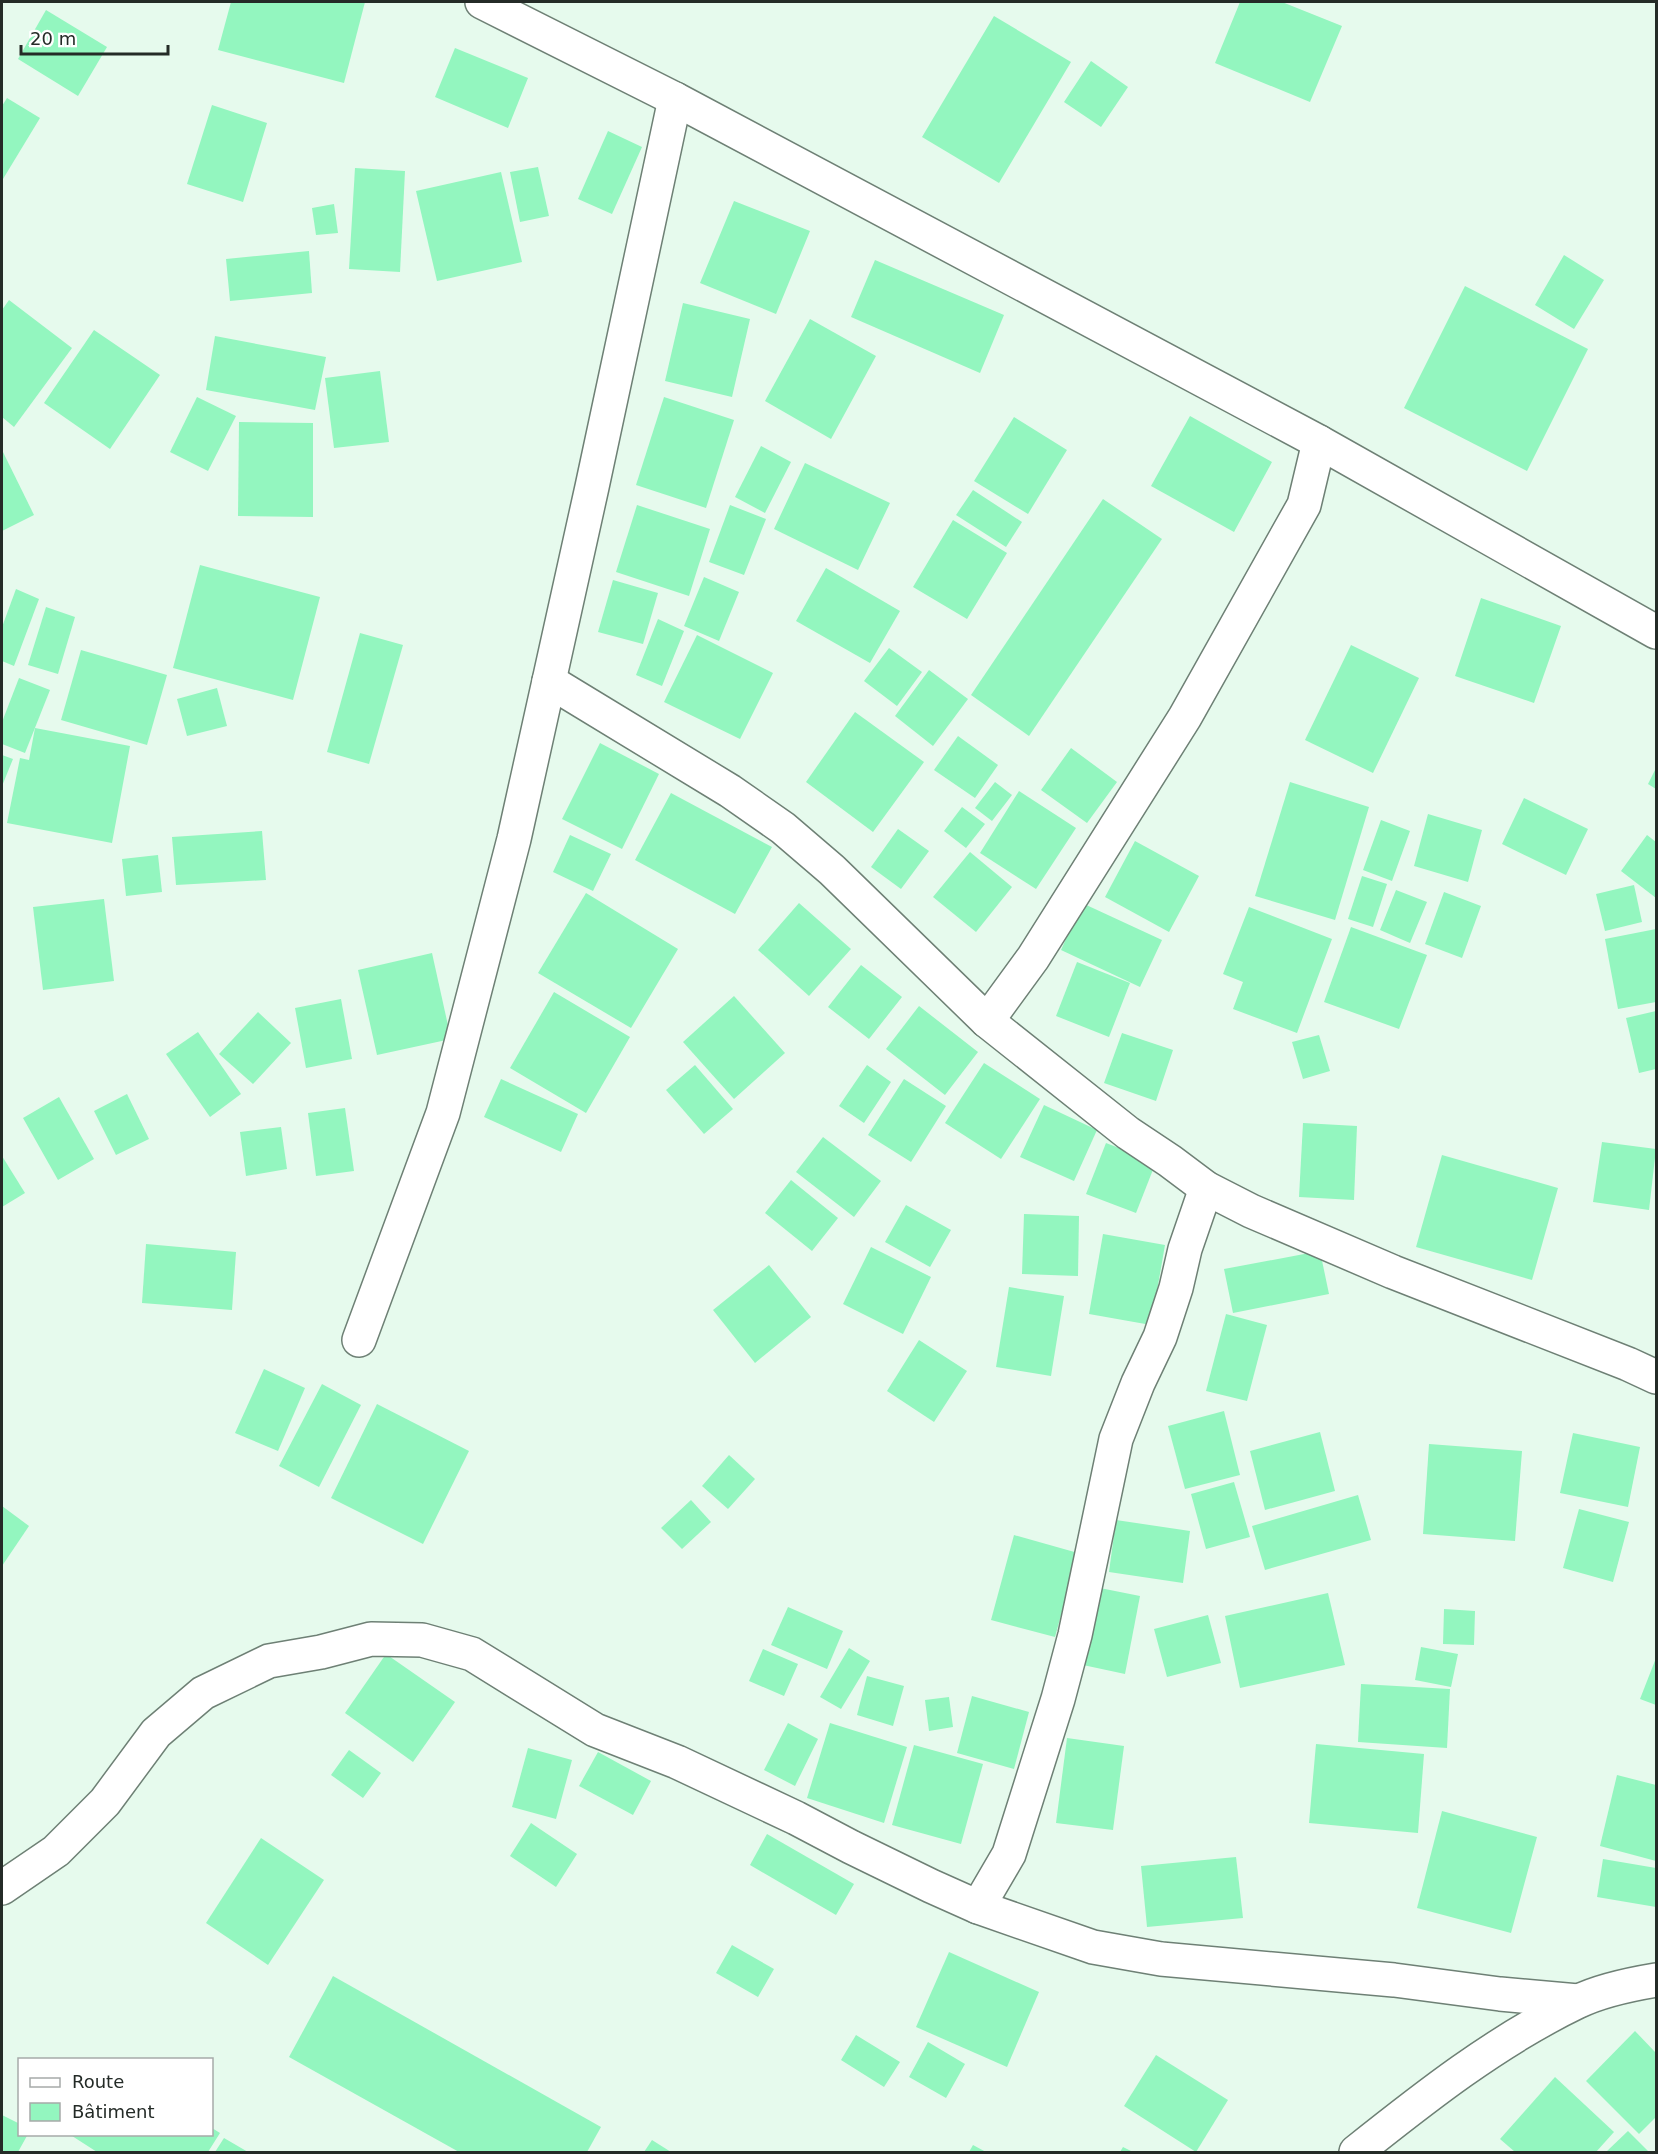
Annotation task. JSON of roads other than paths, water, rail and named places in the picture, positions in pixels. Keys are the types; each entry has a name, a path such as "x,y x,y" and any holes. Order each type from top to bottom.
{"street":[{"path":"482,2 533,12 675,99 1319,442 1656,632"},
{"path":"359,1340 443,1113 514,839 675,99"},
{"path":"987,1021 1033,958 1185,717 1304,505 1319,442"},
{"path":"549,681 730,791 783,828 832,870 987,1021 1119,1126 1206,1188 1251,1211 1393,1272 1656,1377"},
{"path":"978,1906 1009,1854 1058,1699 1072,1645 1116,1438 1160,1337 1176,1288 1185,1249 1206,1188"},
{"path":"2,1888 56,1851 105,1802 156,1732 203,1692 269,1661 321,1652 371,1639 422,1640 472,1654 595,1730 676,1762 796,1818 850,1847 978,1906 1093,1947 1161,1959 1394,1980 1500,1994 1578,2001"},
{"path":"1356,2152 1426,2096 1498,2045 1578,2001 1656,1980"}]}
